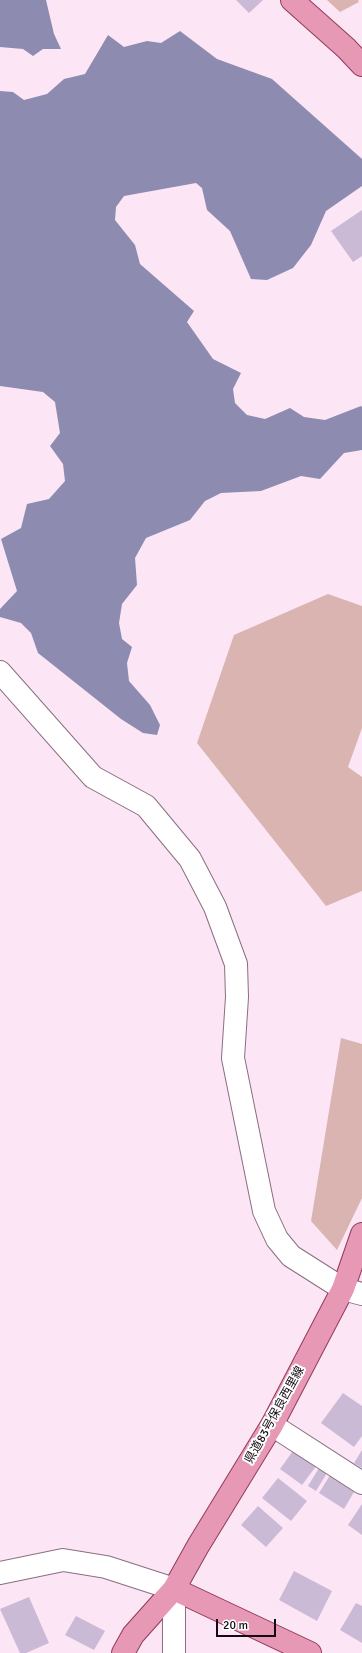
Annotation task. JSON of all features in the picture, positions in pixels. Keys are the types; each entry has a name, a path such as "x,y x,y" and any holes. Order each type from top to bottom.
{"main road":[{"path":"292,0 362,65"},
{"name":"県道83号保良西里線","path":"122,1653 133,1635 174,1589 198,1546 352,1292 362,1234"},
{"path":"174,1589 310,1653"}],"street":[{"path":"0,672 93,776 146,806 190,859 215,907 236,964 237,997 233,1058 264,1211 277,1239 291,1256 352,1292"},
{"path":"272,1425 362,1483"},
{"path":"0,1573 62,1560 106,1567 174,1589 174,1653"}],"shaded area":[{"path":"327,0 358,0 359,2 340,12"},
{"path":"328,594 362,606 362,728 348,767 362,777 362,891 326,906 197,743 234,635"},
{"path":"341,1038 362,1044 362,1198 337,1250 311,1221"}],"water":[{"path":"0,0 46,0 54,34 61,49 43,49 33,56 23,49 0,47"},
{"path":"180,31 217,59 272,79 362,159 362,186 326,211 311,245 293,268 267,280 251,279 230,231 207,210 202,188 196,183 124,196 116,207 115,220 135,245 140,264 194,311 187,322 213,359 241,373 233,389 235,403 247,415 265,419 290,408 304,417 325,420 361,406 362,450 344,453 320,479 301,476 261,491 221,493 205,501 190,520 146,538 135,558 137,585 122,604 119,623 122,639 132,647 127,663 129,681 150,705 160,725 157,735 143,733 121,719 38,653 31,633 21,623 0,617 0,609 17,591 1,539 21,528 27,504 49,499 65,481 63,464 50,446 60,433 55,402 43,392 0,386 0,91 13,92 24,100 47,94 64,79 85,74 108,35 124,47 147,41 161,43"}],"building":[{"path":"236,0 263,0 249,13"},
{"path":"362,210 362,256 353,262 331,231"},
{"path":"343,1393 362,1406 362,1436 354,1447 321,1423"},
{"path":"295,1448 317,1465 302,1485 280,1469"},
{"path":"362,1450 362,1468 354,1463"},
{"path":"319,1468 327,1473 316,1491 308,1486"},
{"path":"332,1472 357,1487 344,1509 319,1493"},
{"path":"278,1478 307,1501 291,1521 262,1498"},
{"path":"362,1504 362,1535 348,1525"},
{"path":"258,1506 283,1528 266,1547 241,1525"},
{"path":"294,1571 332,1591 317,1621 279,1600"},
{"path":"29,1597 49,1643 26,1653 20,1653 0,1609"},
{"path":"356,1603 362,1606 362,1643 340,1630"},
{"path":"76,1616 105,1631 94,1650 65,1635"}]}
